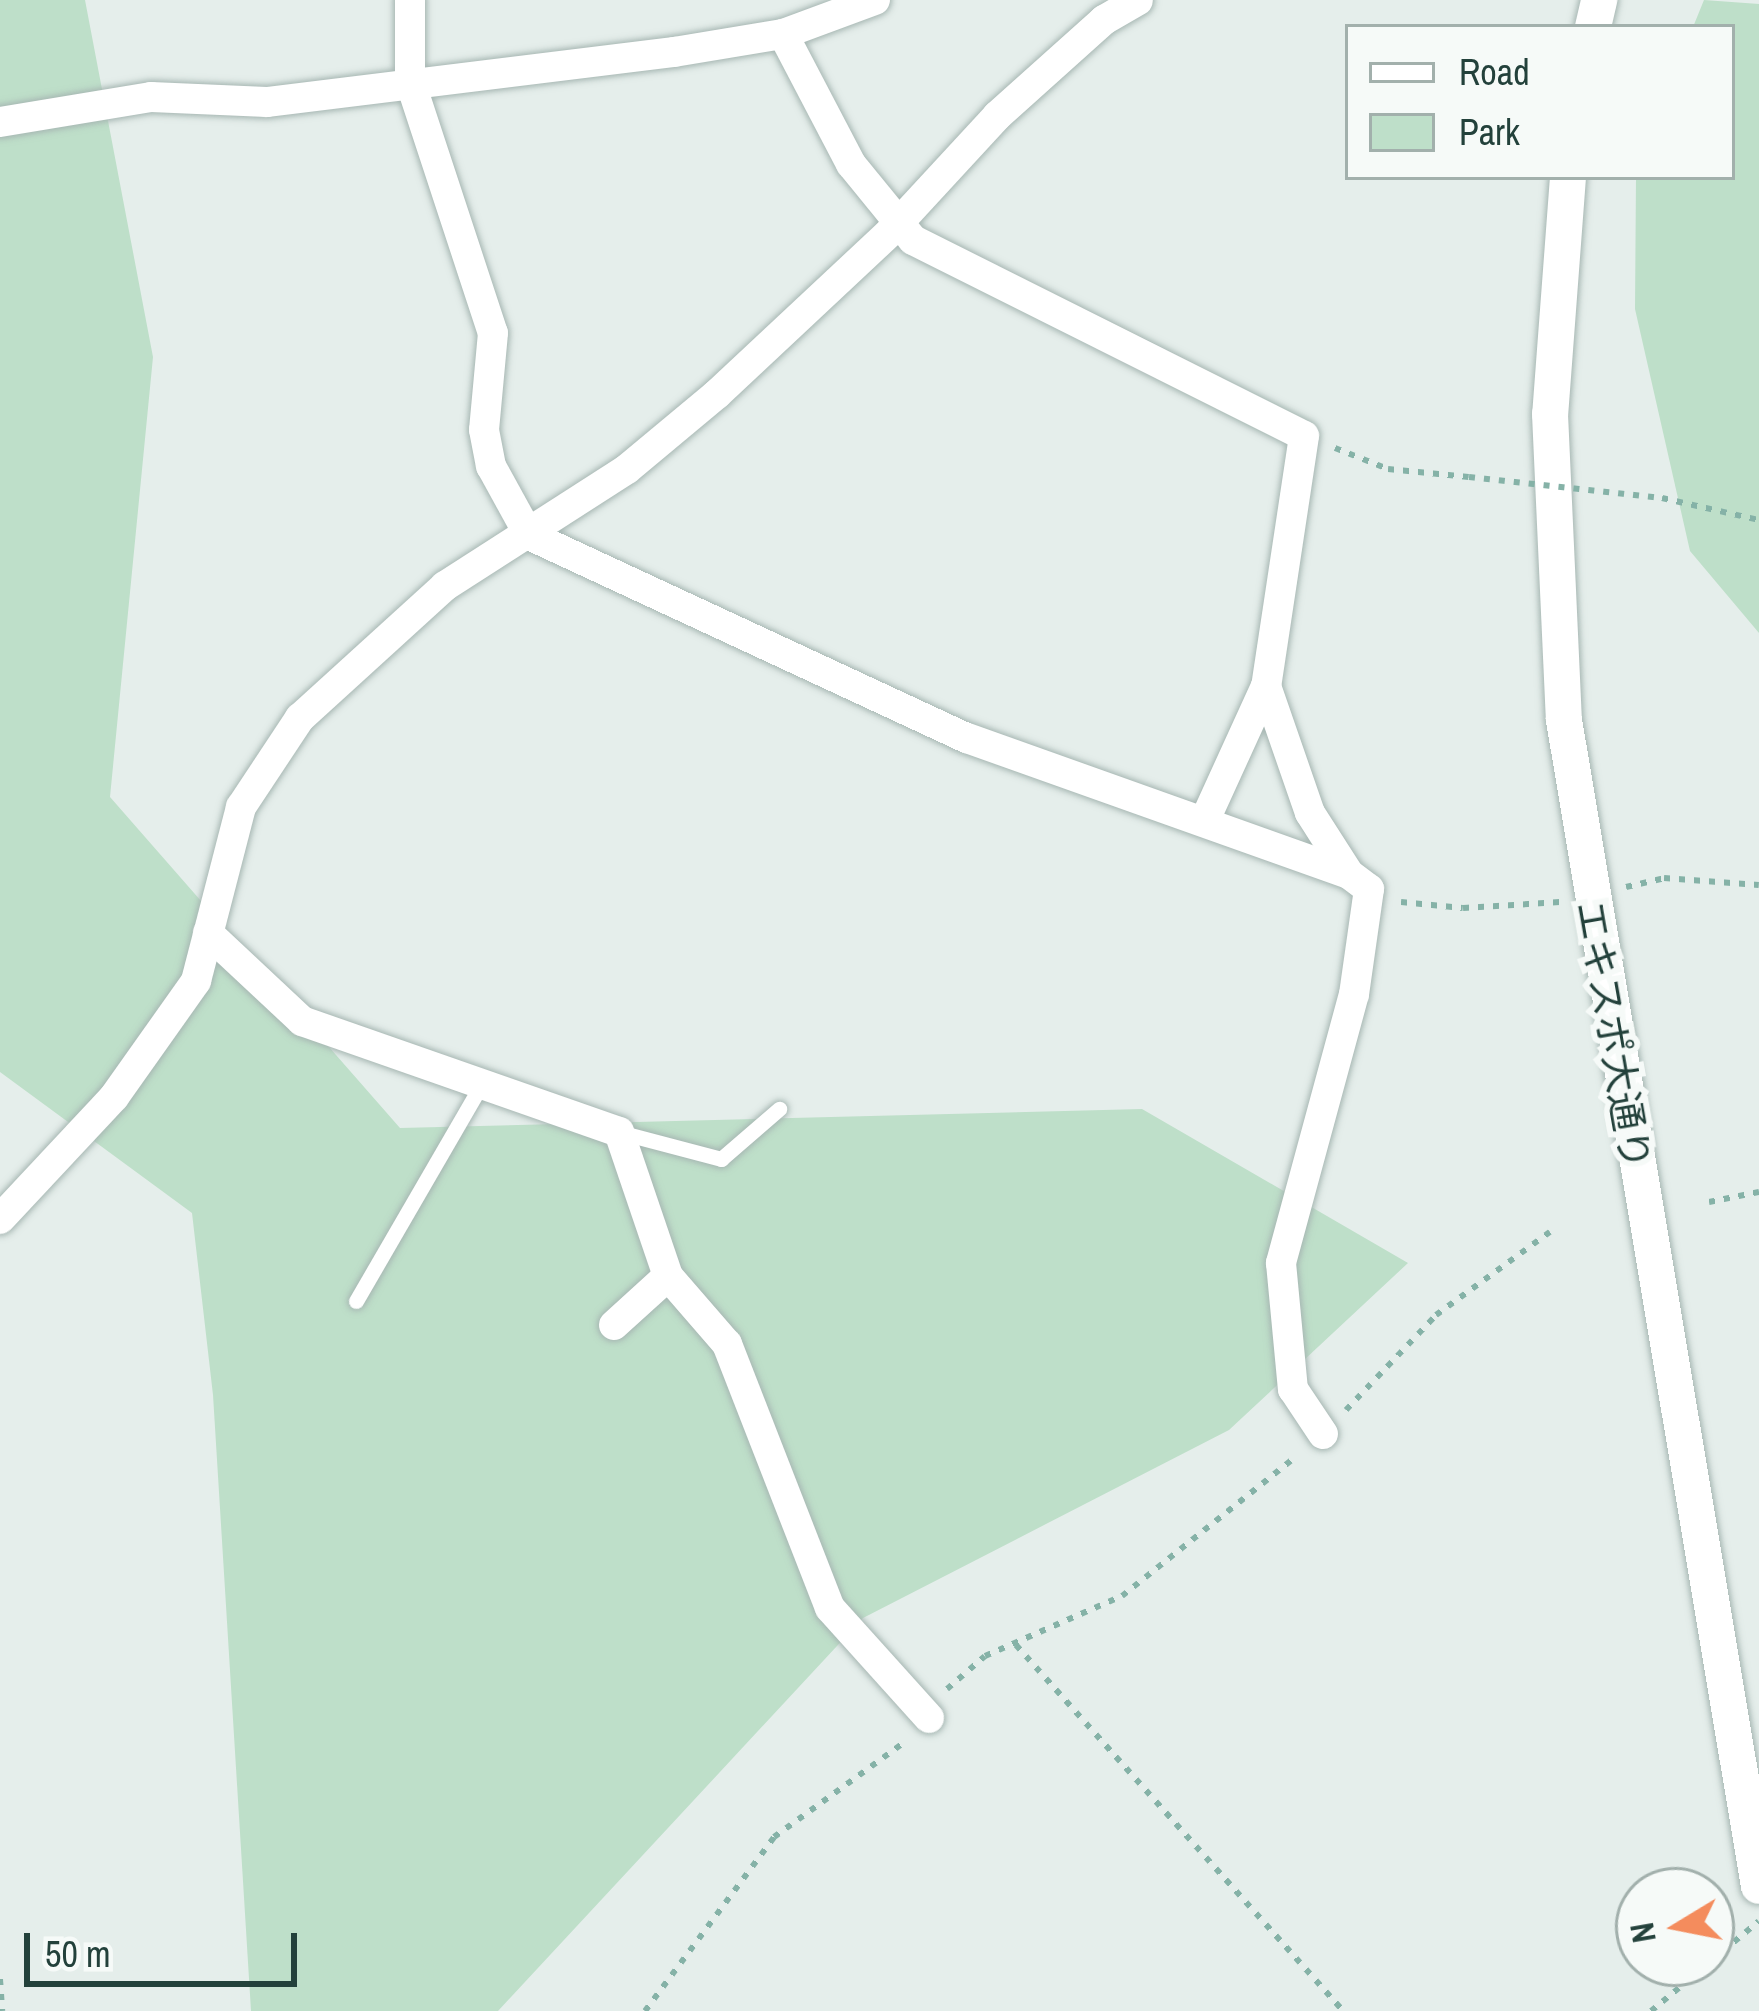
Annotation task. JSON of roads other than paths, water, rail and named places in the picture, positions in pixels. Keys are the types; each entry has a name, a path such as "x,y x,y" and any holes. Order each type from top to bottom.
{"main road":[{"name":"エキスポ大通り","path":"1568,180 1550,414 1552,546 1564,720 1588,895 1759,1886"}],"street":[{"path":"410,0 410,81 493,333 484,430 490,466 529,536 967,739 1359,881"},
{"path":"0,122 152,97 267,102 783,34 875,0"},
{"path":"0,1219 114,1097 196,981 242,807 299,718 406,616 529,536 699,409 897,223 997,116 1104,20 1138,0"},
{"path":"783,34 851,164 913,240 1045,313 1304,436 1266,686 1204,822"},
{"path":"1266,686 1310,813 1359,881 1354,994 1281,1263 1293,1389 1323,1434"},
{"path":"208,933 302,1021 619,1132 668,1276 727,1344 830,1609 928,1718"},
{"path":"614,1325 668,1276"}],"lane":[{"path":"356,1301 482,1084"},
{"path":"619,1132 721,1159 779,1109"}]}
